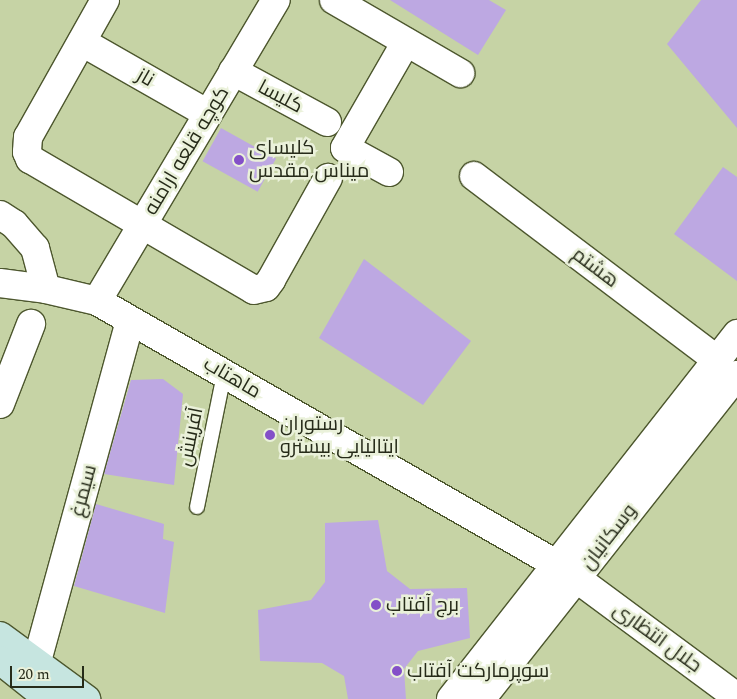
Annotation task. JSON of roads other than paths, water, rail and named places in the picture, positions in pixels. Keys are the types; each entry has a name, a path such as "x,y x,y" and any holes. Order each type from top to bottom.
{"main road":[{"path":"0,636 37,661 86,699"},
{"path":"0,660 49,699"}],"street":[{"path":"105,0 28,137 27,152 30,159 247,286 260,290 271,280 328,178"},
{"name":"کوچه قلعه ارامنه","path":"97,301 276,0"},
{"path":"334,0 460,73"},
{"name":"ناز","path":"82,42 208,114"},
{"path":"389,172 345,148 406,42"},
{"name":"کلیسا","path":"233,71 327,122"},
{"name":"هشتم","path":"474,176 732,371"},
{"path":"0,215 14,224 35,248 46,289"},
{"name":"ماهتاب","path":"0,283 46,289 97,301 566,571"},
{"name":"سیمرغ","path":"37,661 130,320"},
{"path":"0,404 32,324"},
{"path":"451,699 566,571 732,371 737,334"},
{"name":"جلال انتظاری","path":"566,571 737,697"},
{"name":"وسکانیان","path":"481,699 566,571"}],"lane":[{"name":"آفرینش","path":"197,507 224,374"}],"place":[{"name":"کلیسای میناس مقدس","path":"239,160"},
{"name":"رستوران ایتالیایی بیسترو","path":"270,435"},
{"name":"برج آفتاب","path":"376,605"},
{"name":"سوپرمارکت آفتاب","path":"397,671"}]}
